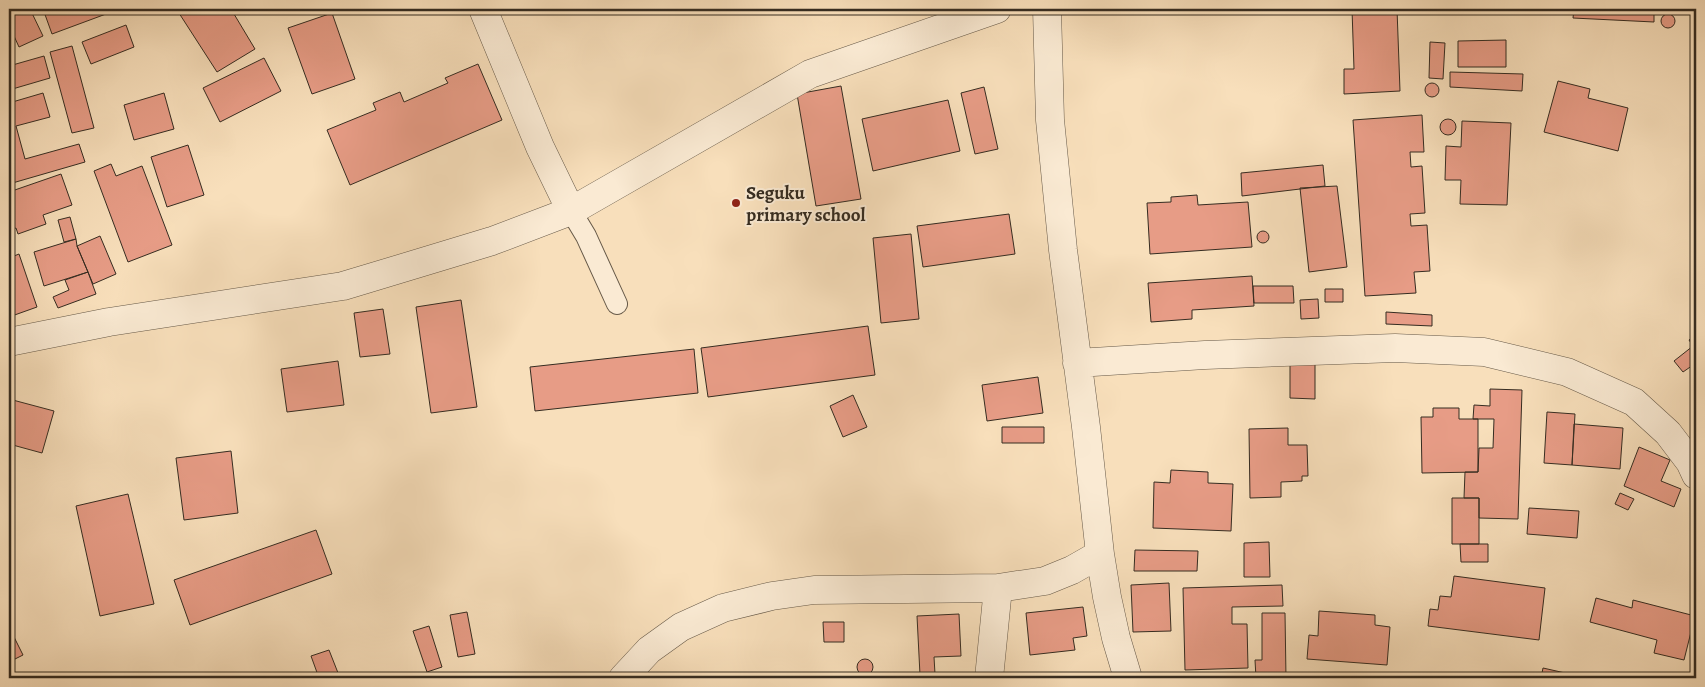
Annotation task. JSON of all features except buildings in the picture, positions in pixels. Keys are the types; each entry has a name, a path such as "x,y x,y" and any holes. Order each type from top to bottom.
{"street":[{"path":"483,9 540,147 571,211"},
{"path":"9,342 110,322 343,286 492,241 571,211 810,74 997,9"},
{"path":"1047,9 1050,120 1063,250 1106,597 1128,678"},
{"path":"1077,363 1205,355 1395,348 1484,352 1567,372 1634,402 1668,433 1690,462 1696,475"},
{"path":"623,678 649,650 681,627 723,608 772,596 814,590 998,588 1045,581 1072,570 1100,554"},
{"path":"989,678 998,588"}],"lane":[{"path":"571,211 586,236 617,304"}],"place":[{"name":"Seguku primary school","path":"736,203"}]}
